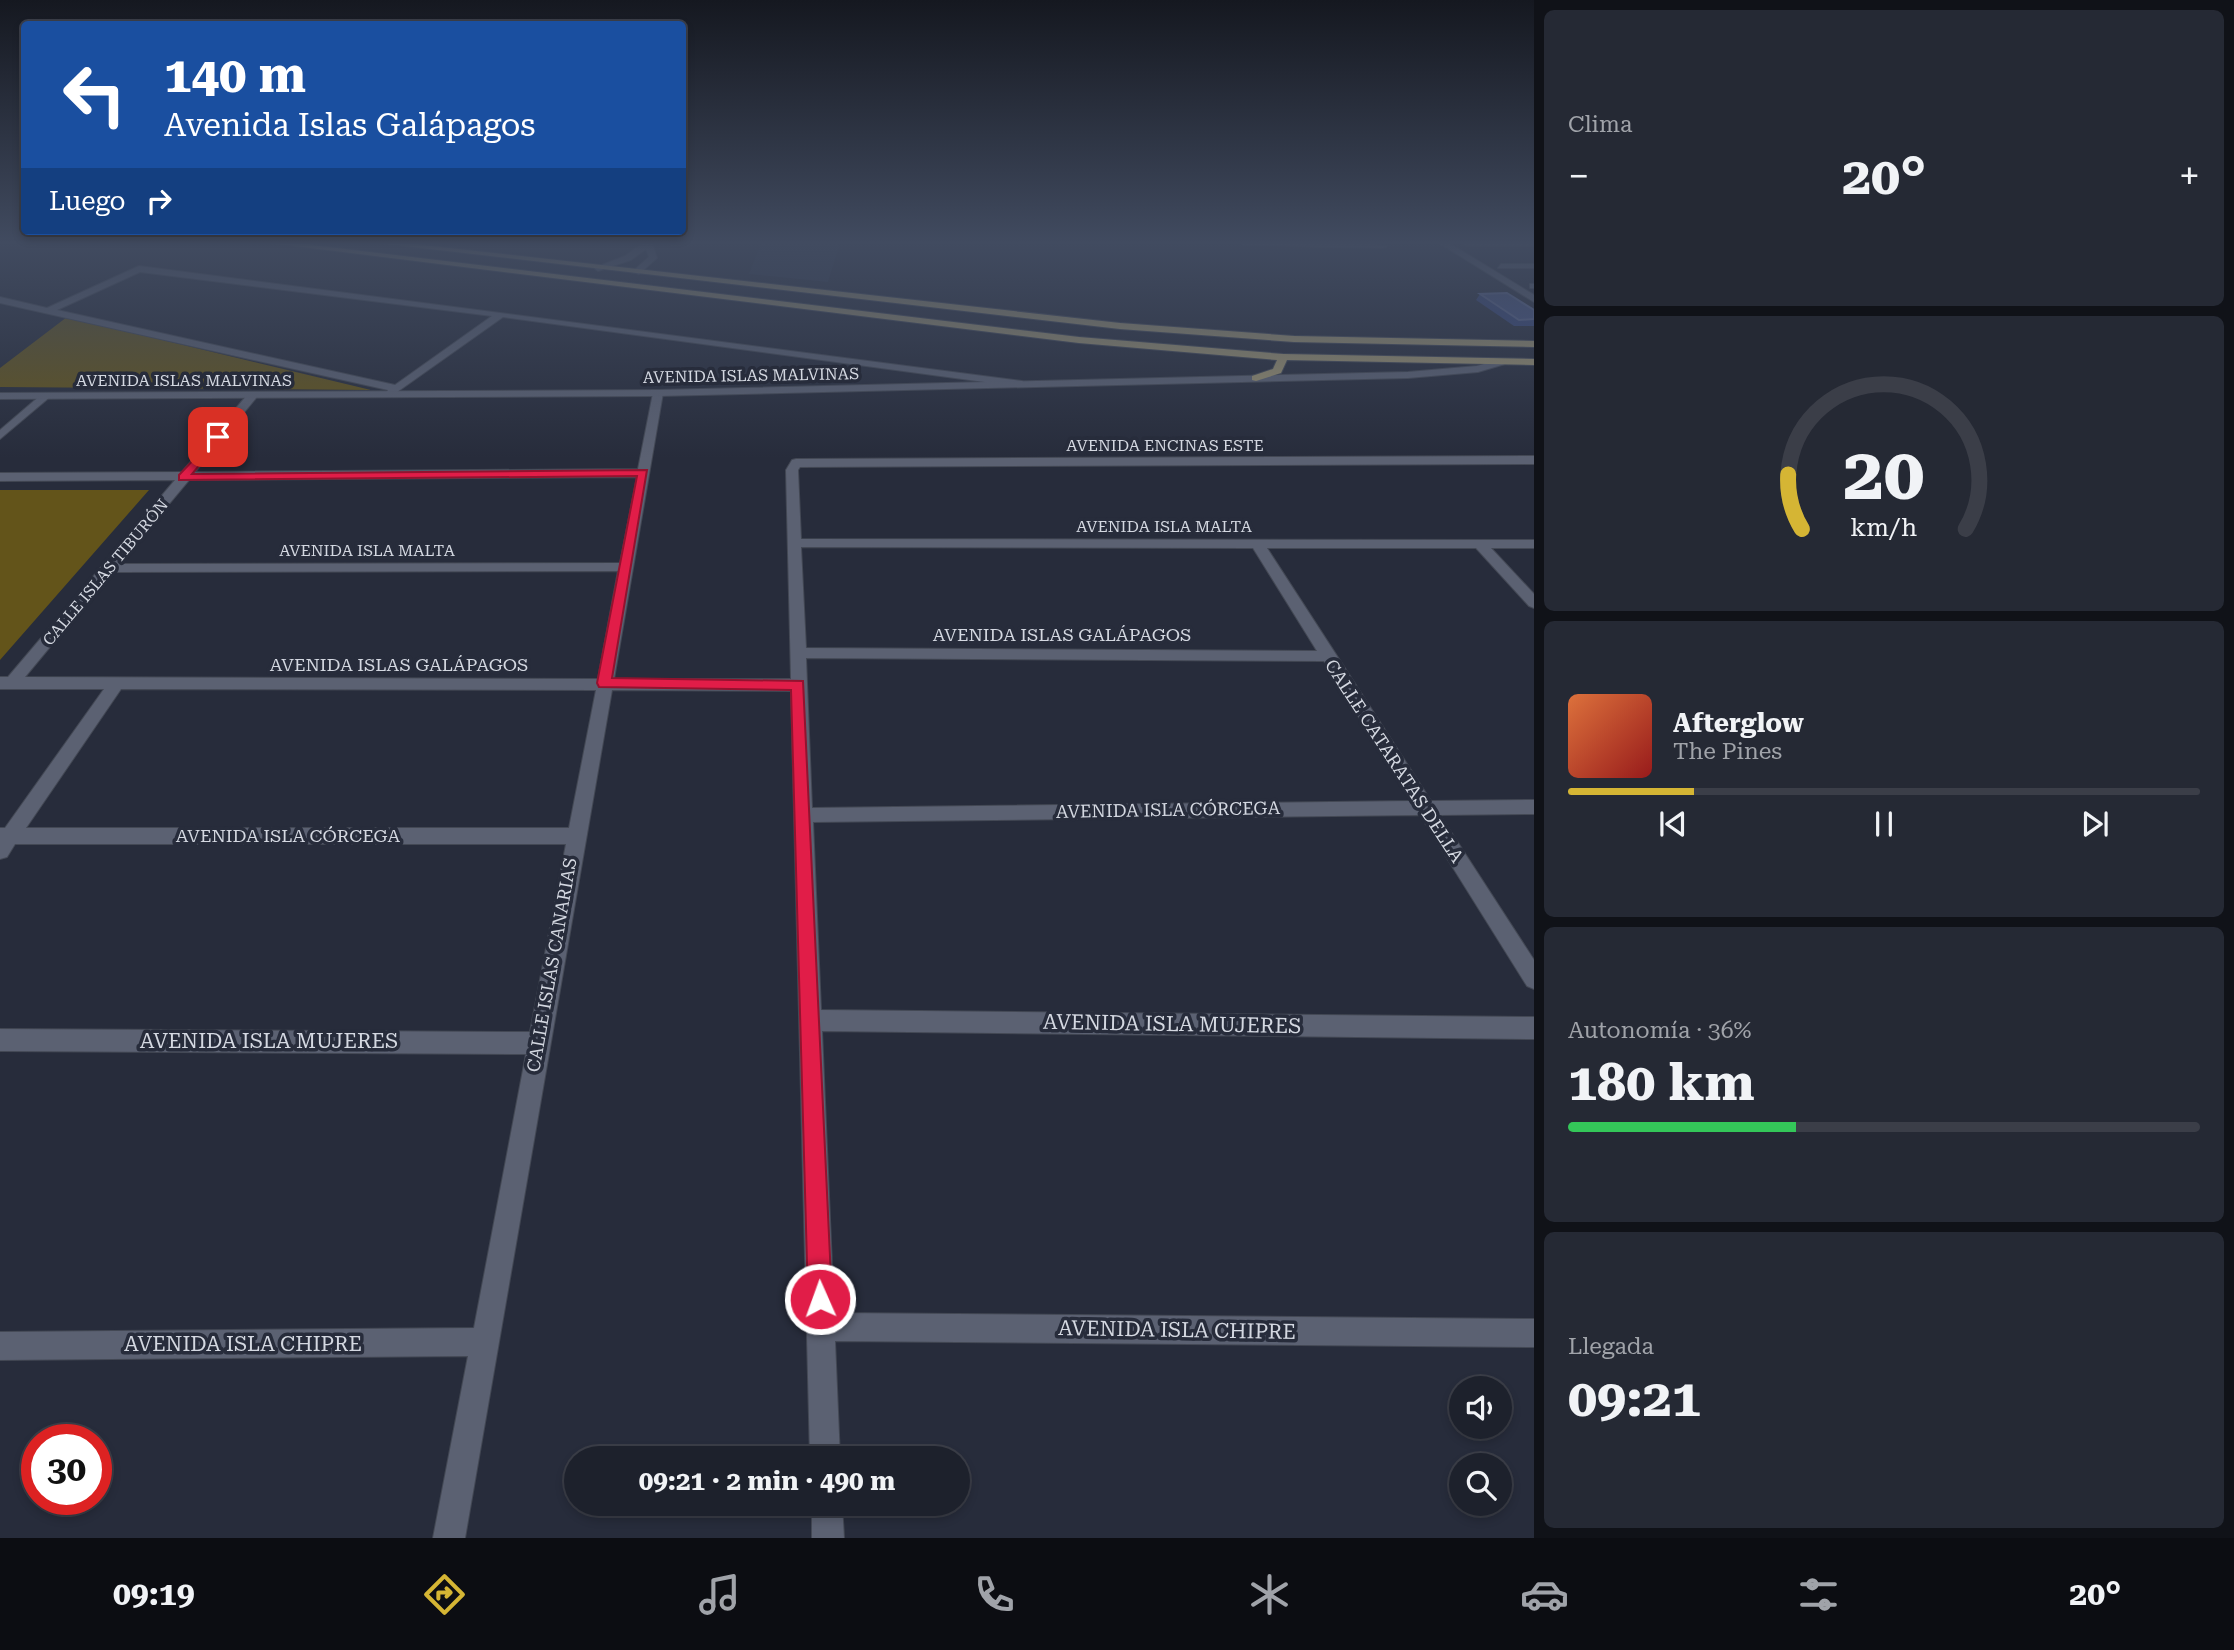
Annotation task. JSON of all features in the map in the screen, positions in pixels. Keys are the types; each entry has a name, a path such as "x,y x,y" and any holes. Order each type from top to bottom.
{"main road":[{"path":"875,315 1080,340 1283,357 1534,362"},
{"path":"1021,315 1120,326 1294,339 1534,344"},
{"path":"1256,378 1277,371 1283,357"}],"street":[{"path":"64,315 398,389"},
{"path":"388,396 500,315"},
{"path":"507,315 1022,384"},
{"name":"AVENIDA ISLAS MALVINAS","path":"0,396 658,393 1408,374 1478,369 1501,362"},
{"name":"CALLE ISLAS CANARIAS","path":"449,1538 575,836 658,393"},
{"path":"0,436 46,396"},
{"name":"CALLE ISLAS TIBURÓN","path":"6,683 108,568 252,396"},
{"name":"AVENIDA ENCINAS ESTE","path":"794,543 792,470 796,463 1534,460"},
{"path":"0,477 643,472"},
{"path":"794,543 825,1446"},
{"name":"AVENIDA ISLA MALTA","path":"794,543 1534,544"},
{"name":"CALLE CATARATAS DELLA","path":"1256,543 1534,979"},
{"path":"1479,544 1534,603"},
{"name":"AVENIDA ISLA MALTA","path":"108,568 626,567"},
{"name":"AVENIDA ISLAS GALÁPAGOS","path":"797,653 1326,656"},
{"name":"AVENIDA ISLAS GALÁPAGOS","path":"6,683 798,685"},
{"path":"4,841 115,685"},
{"name":"AVENIDA ISLA CÓRCEGA","path":"802,815 1534,807"},
{"name":"AVENIDA ISLA CÓRCEGA","path":"4,841 575,836"},
{"name":"AVENIDA ISLA MUJERES","path":"810,1020 1534,1028"},
{"name":"AVENIDA ISLA MUJERES","path":"0,1040 538,1043"},
{"name":"AVENIDA ISLA CHIPRE","path":"821,1327 1534,1333"},
{"name":"AVENIDA ISLA CHIPRE","path":"0,1346 485,1342"},
{"path":"827,1516 828,1538"}],"shaded area":[{"path":"67,317 371,390 0,387 0,368"},
{"path":"0,490 149,490 0,660"}],"building":[{"path":"1511,315 1534,315 1534,319 1519,320"}],"route":[{"path":"218,437 183,477 643,472 604,683 798,685 820,1299"}]}
